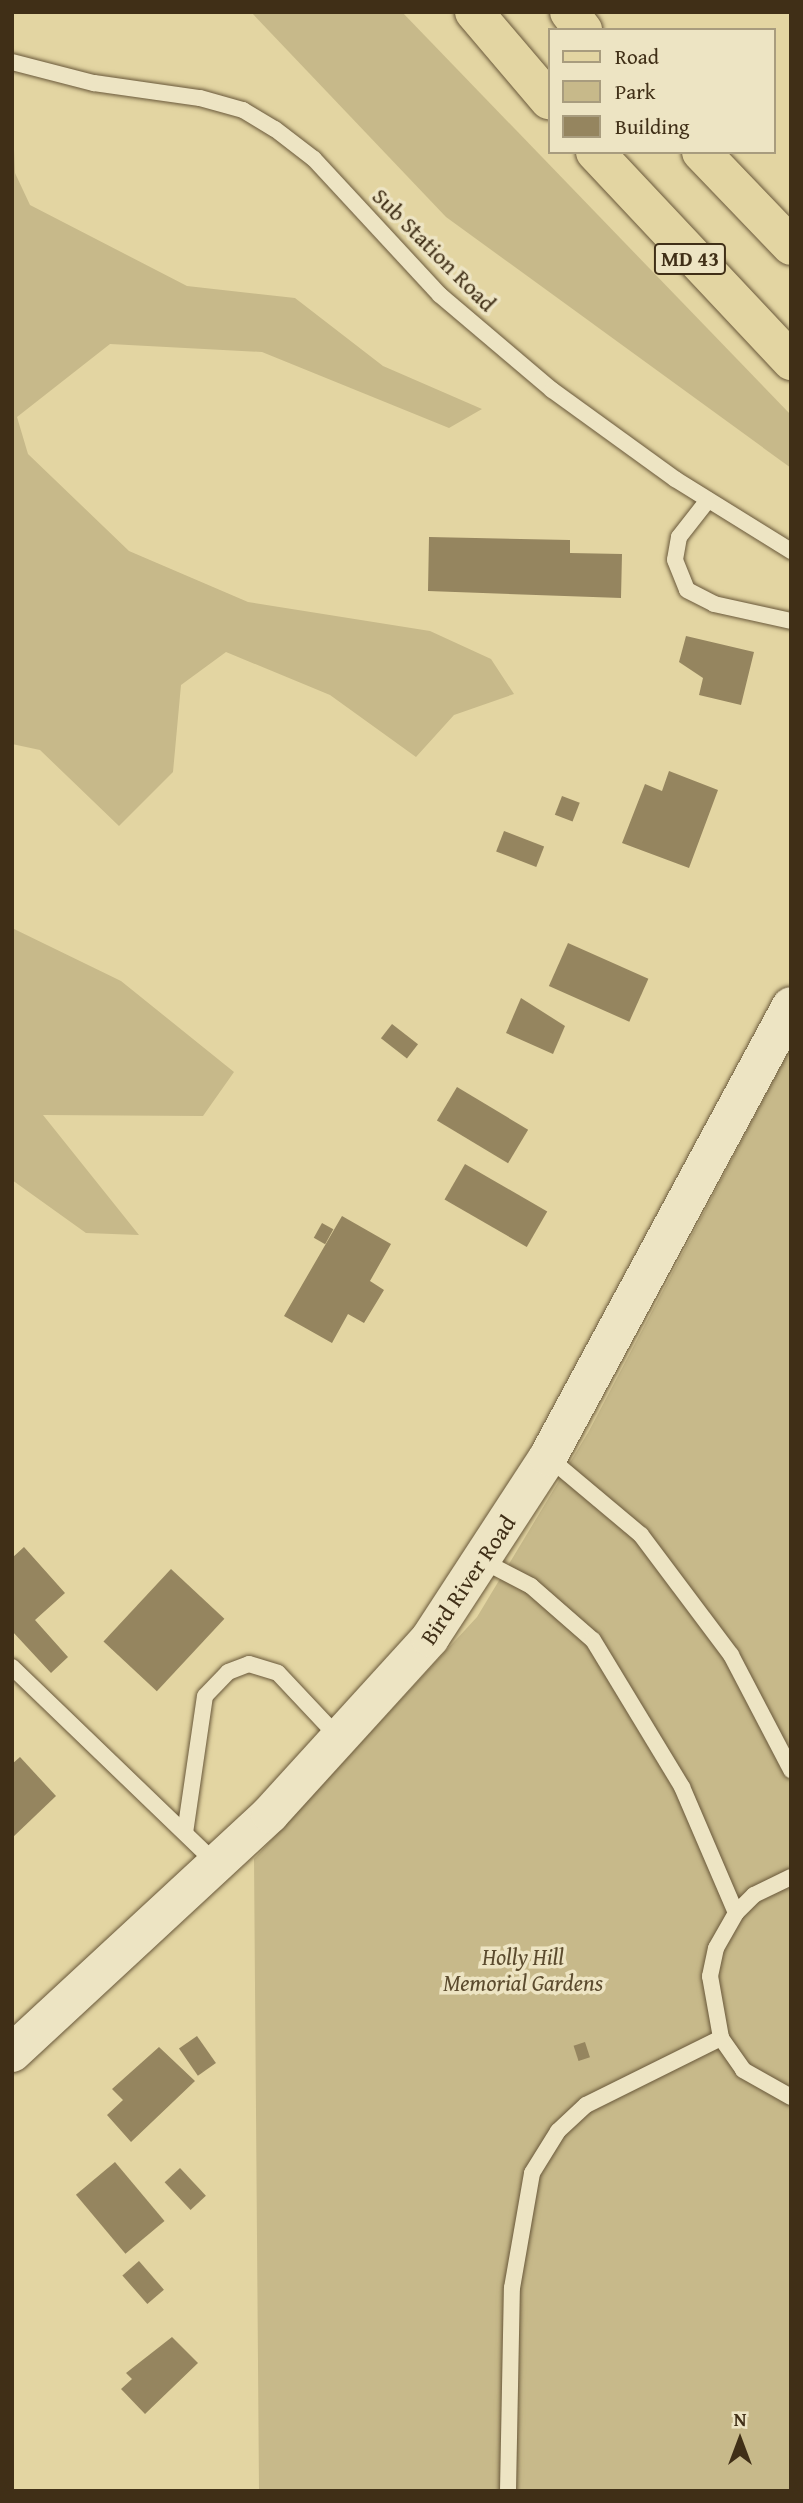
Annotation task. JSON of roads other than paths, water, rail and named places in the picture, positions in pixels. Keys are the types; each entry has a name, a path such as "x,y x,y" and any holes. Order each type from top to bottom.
{"main road":[{"path":"474,12 548,99"},
{"path":"569,12 581,28"},
{"name":"MD 43","path":"597,154 791,360"},
{"path":"703,154 791,246"}],"street":[{"name":"Bird River Road","path":"12,2053 217,1864 342,1742 430,1638 483,1561 548,1457 791,1006"}],"lane":[{"name":"Sub Station Road","path":"12,62 94,83 200,98 243,110 275,129 314,159 450,303 552,390 708,500 791,551"},
{"path":"708,500 680,537 674,560 687,590 714,604 791,621"},
{"path":"548,1457 641,1535 731,1656 791,1770"},
{"path":"483,1561 531,1586 593,1640 682,1787 736,1913"},
{"path":"185,1833 205,1696 228,1672 248,1664 278,1673 342,1742"},
{"path":"12,1667 217,1864"},
{"path":"791,1877 754,1895 736,1913 716,1948 710,1976 721,2038 743,2070 791,2096"},
{"path":"508,2491 512,2288 532,2173 558,2132 586,2105 721,2038"}],"park label":[{"name":"Holly Hill Memorial Gardens","path":"523,1970"}]}
